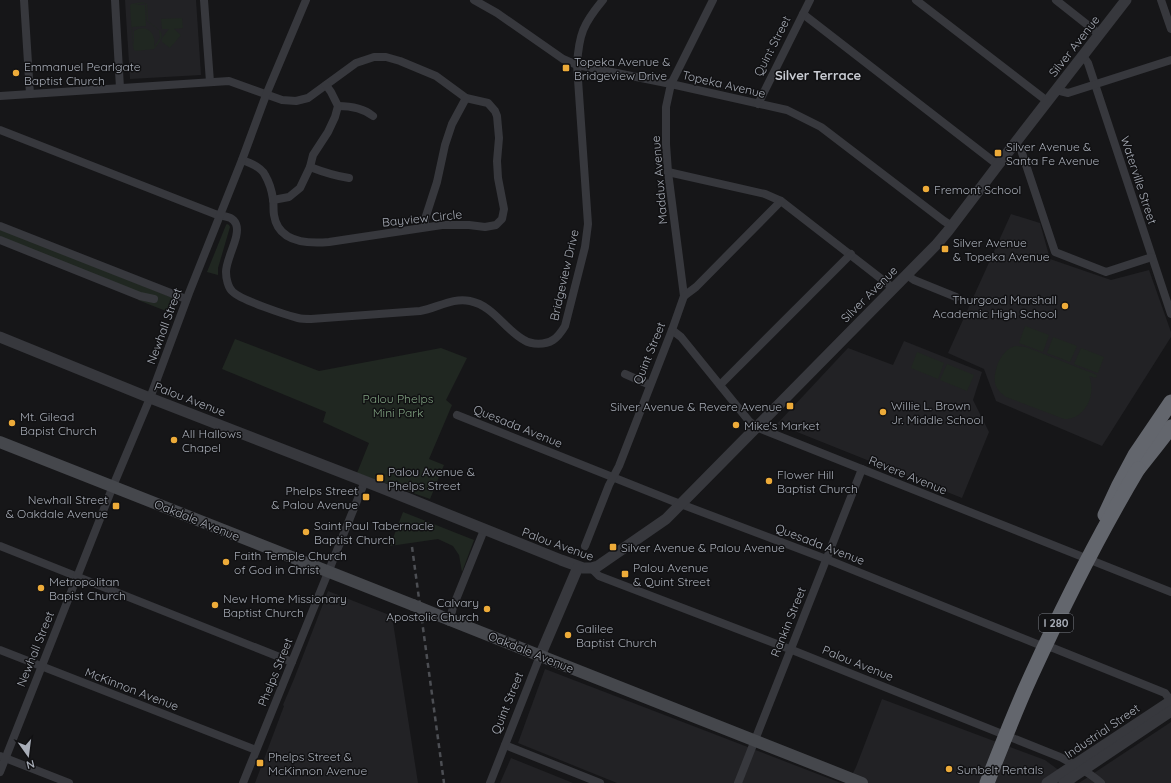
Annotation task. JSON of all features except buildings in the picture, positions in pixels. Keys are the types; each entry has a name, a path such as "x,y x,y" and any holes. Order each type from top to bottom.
{"highway":[{"path":"1088,553 1119,485 1135,455 1171,402"},
{"path":"1138,469 1150,441 1171,410"},
{"name":"I 280","path":"983,783 1035,655 1057,610 1125,487 1171,418"},
{"name":"I 280","path":"987,783 1031,676 1061,613 1120,498 1138,469 1171,427"}],"main road":[{"name":"Oakdale Avenue","path":"0,442 862,783"}],"street":[{"path":"24,0 30,94"},
{"path":"115,0 120,88"},
{"path":"204,0 210,82"},
{"name":"Newhall Street","path":"0,772 3,757 150,398 186,299 242,160 266,95 306,0"},
{"name":"Topeka Avenue","path":"477,0 563,59 577,65 787,110 821,127 952,226"},
{"name":"Bridgeview Drive","path":"220,216 227,216 233,219 237,226 226,271 228,282 232,291 242,298 286,315 311,319 420,311 458,300 466,300 472,301 488,309 524,341 535,344 554,340 565,326 585,247 588,224 577,65 582,32 590,16 602,0"},
{"name":"Maddux Avenue","path":"684,296 668,172 666,107 671,84 713,0"},
{"name":"Quint Street","path":"758,104 810,0"},
{"path":"916,0 1047,101"},
{"path":"1056,0 1099,34"},
{"name":"Silver Avenue","path":"591,568 604,563 666,519 937,244 1126,0"},
{"path":"1161,0 1171,29"},
{"path":"803,14 998,164"},
{"name":"Waterville Street","path":"1083,56 1088,63 1171,314"},
{"name":"Bayview Circle","path":"0,96 230,81 282,100 296,101 308,98 356,63 374,57 386,57 400,61 436,76 466,98 488,103 495,111 497,116 499,138 497,161 498,178 504,214 500,222 491,227 457,225 425,227 322,242 303,242 290,237 279,228 274,216 273,200 265,175 261,169 242,160"},
{"path":"1056,90 1068,93 1171,60"},
{"path":"273,200 289,197 300,188 310,168 313,155 328,132 335,117 338,106 326,85"},
{"path":"425,227 425,219 437,182 445,145 452,124 466,98"},
{"path":"338,106 356,108 373,116"},
{"path":"0,130 220,216"},
{"path":"1014,144 1021,150 1056,252 1106,272 1152,257"},
{"path":"310,168 339,177 349,178"},
{"path":"668,172 765,194 781,201 893,288"},
{"path":"684,296 696,287 781,201"},
{"path":"0,226 186,299"},
{"path":"0,240 140,296 154,299"},
{"path":"720,385 851,254"},
{"path":"906,275 914,280 956,297"},
{"name":"Quint Street","path":"585,546 608,485 619,466 684,296"},
{"name":"Revere Avenue","path":"672,330 681,337 749,421 756,427 862,469 1088,553 1171,592"},
{"name":"Palou Avenue","path":"0,337 150,398 365,481 578,567 591,568 599,576 1060,757 1095,777 1101,783"},
{"path":"625,374 650,385"},
{"name":"Quesada Avenue","path":"457,415 680,504 826,559 1042,646 1053,648 1165,693 1171,701"},
{"name":"Rankin Street","path":"738,783 862,469"},
{"name":"Phelps Street","path":"243,783 365,481"},
{"path":"450,620 453,607 484,530"},
{"path":"0,546 292,662"},
{"path":"987,783 1042,646 1088,553"},
{"name":"Quint Street","path":"490,783 540,656 578,567"},
{"name":"McKinnon Avenue","path":"0,650 256,750"},
{"name":"Industrial Street","path":"1064,783 1079,767 1171,701"},
{"name":"Industrial Street","path":"1048,783 1079,767 1171,711"},
{"path":"505,745 600,783"},
{"path":"3,757 69,783"}],"shaded area":[{"path":"125,0 196,0 201,75 130,79"},
{"name":"Thurgood Marshall Academic High School","path":"1011,214 1040,223 1050,259 1111,280 1149,270 1171,332 1171,337 1102,446 996,401 984,369 948,353"},
{"name":"Willie L. Brown Jr. Middle School","path":"904,341 982,372 973,400 989,432 962,498 777,424 848,348 893,365"},
{"path":"328,591 392,616 418,783 255,783 284,706 283,705"},
{"path":"545,669 841,783 617,783 518,743"},
{"path":"882,699 1045,760 1076,783 848,783 856,767"},
{"path":"1171,722 1171,783 1079,783"},
{"path":"511,758 573,783 500,783"}],"green space":[{"path":"143,2 145,3 147,4 148,21 160,30 162,33 161,39 154,49 134,50 130,6 131,4","holes":["145,3 147,21 159,30 160,38 154,47 155,42 150,31 143,28 134,31 134,49 132,27 146,26 145,5 135,5"]},
{"path":"182,18 183,28 174,29 181,35 170,48 162,42 162,38 169,29 162,29 161,19"},
{"path":"227,224 230,227 218,268 218,275 207,272 226,225"},
{"path":"0,229 176,299 171,313 138,300 141,293 0,237"},
{"path":"1025,326 1049,335 1043,352 1019,343"},
{"path":"1053,337 1077,346 1070,362 1047,353"},
{"name":"Palou Phelps Mini Park","path":"235,339 319,371 441,348 467,358 446,400 452,405 429,459 444,465 430,499 357,473 369,443 323,422 326,412 222,369"},
{"path":"1015,346 1026,347 1097,375 1096,378 1089,376 1091,383 1090,398 1083,411 1071,418 1064,419 1006,397 1001,393 995,382 996,368 1005,353"},
{"path":"1081,348 1104,357 1098,373 1074,364"},
{"path":"917,352 944,363 938,379 911,368"},
{"path":"947,364 974,375 967,391 940,380"},
{"path":"403,512 474,540 462,572 459,555 453,546 438,539 390,546"}],"railway":[{"path":"412,547 444,783"}],"place":[{"name":"Topeka Avenue & Bridgeview Drive","path":"566,68"},
{"name":"Emmanuel Pearlgate Baptist Church","path":"16,73"},
{"name":"Silver Avenue & Santa Fe Avenue","path":"998,153"},
{"name":"Fremont School","path":"926,189"},
{"name":"Silver Avenue & Topeka Avenue","path":"945,249"},
{"name":"Thurgood Marshall Academic High School","path":"1065,306"},
{"name":"Silver Avenue & Revere Avenue","path":"790,406"},
{"name":"Willie L. Brown Jr. Middle School","path":"883,412"},
{"name":"Mt. Gilead Bapist Church","path":"12,423"},
{"name":"Mike's Market","path":"736,425"},
{"name":"All Hallows Chapel","path":"174,440"},
{"name":"Palou Avenue & Phelps Street","path":"380,478"},
{"name":"Flower Hill Baptist Church","path":"769,481"},
{"name":"Phelps Street & Palou Avenue","path":"366,497"},
{"name":"Newhall Street & Oakdale Avenue","path":"116,506"},
{"name":"Saint Paul Tabernacle Baptist Church","path":"306,532"},
{"name":"Silver Avenue & Palou Avenue","path":"613,547"},
{"name":"Faith Temple Church of God in Christ","path":"226,562"},
{"name":"Palou Avenue & Quint Street","path":"625,574"},
{"name":"Metropolitan Bapist Church","path":"41,588"},
{"name":"New Home Missionary Baptist Church","path":"215,605"},
{"name":"Calvary Apostolic Church","path":"487,609"},
{"name":"Galilee Baptist Church","path":"568,635"},
{"name":"Phelps Street & McKinnon Avenue","path":"260,763"},
{"name":"Sunbelt Rentals","path":"949,769"}],"district":[{"name":"Silver Terrace","path":"818,75"}]}
